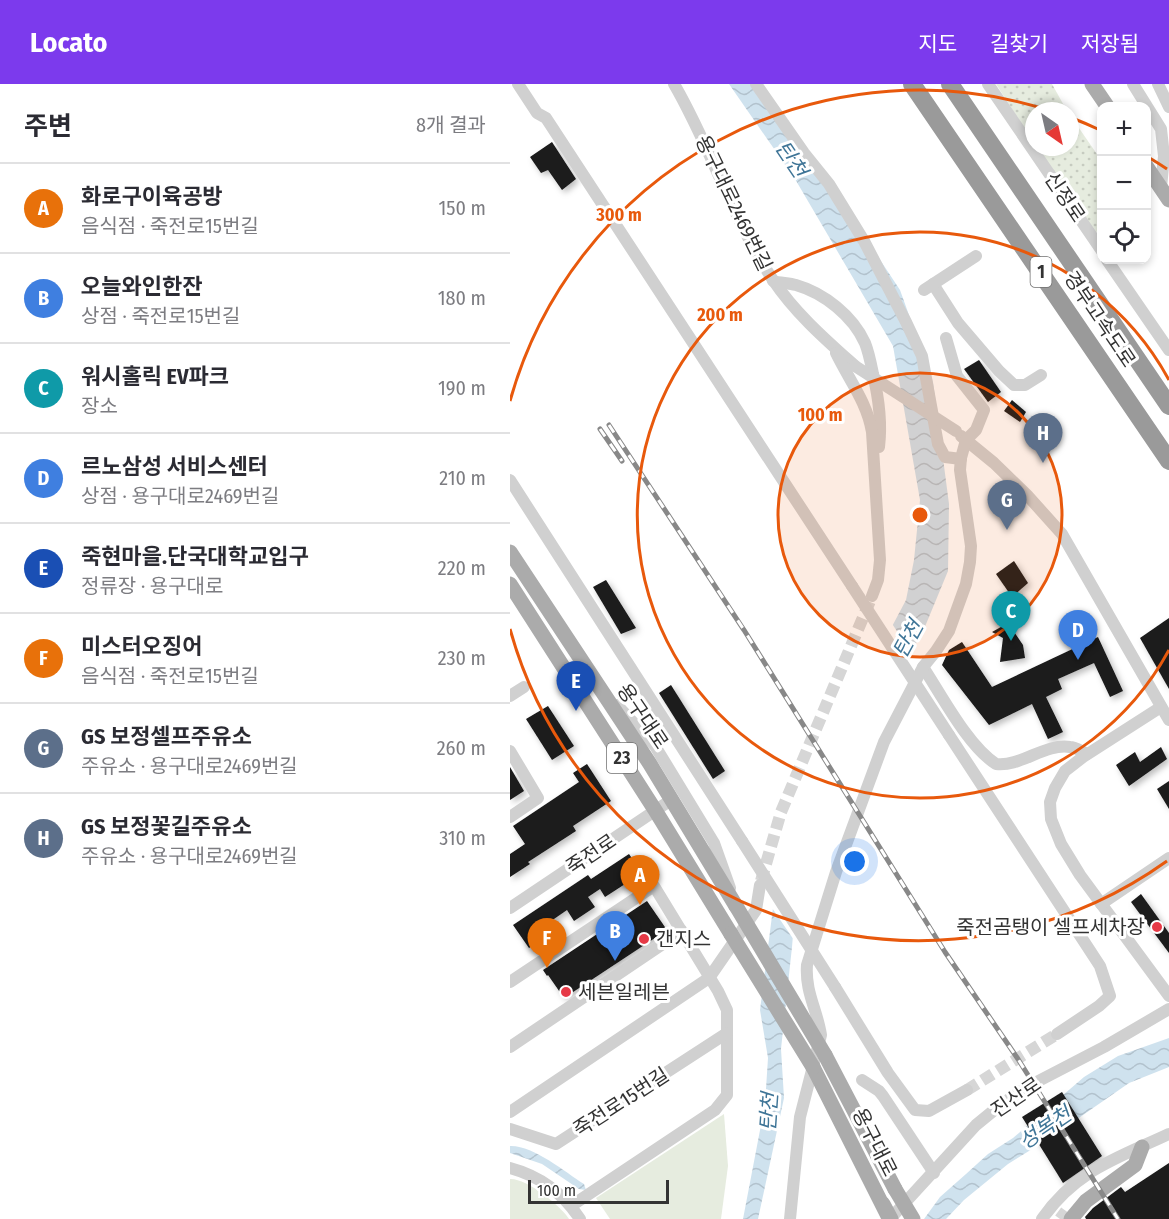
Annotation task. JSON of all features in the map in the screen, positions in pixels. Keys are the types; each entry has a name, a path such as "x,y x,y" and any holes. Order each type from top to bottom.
{"highway":[{"name":"경부고속도로","path":"912,84 1169,461"},
{"name":"경부고속도로","path":"950,84 1169,406"}],"main road":[{"path":"1092,84 1104,102"},
{"path":"1151,173 1165,194"},
{"name":"용구대로","path":"510,552 650,764 736,906 825,1055 911,1219"},
{"name":"용구대로","path":"510,584 656,810 813,1067 890,1219"},
{"path":"1071,1219 1086,1201 1135,1165 1142,1147"}],"street":[{"path":"518,84 537,113 546,118 1100,966 1110,996 1057,1034"},
{"name":"용구대로2469번길","path":"674,84 747,237 774,281 801,314 855,366 956,431 966,440"},
{"path":"756,84 804,153 829,184 869,251 922,356 938,444 945,457 961,459"},
{"name":"신정로","path":"988,84 1097,245"},
{"path":"1133,84 1161,129 1165,194"},
{"path":"1158,84 1169,107"},
{"path":"976,256 928,287 999,371 1014,385 1025,385 1041,375"},
{"path":"1110,264 1169,350"},
{"path":"774,281 803,287 826,300 843,314 862,338 868,350 878,392 879,445 875,463"},
{"path":"790,1219 800,1117 820,1035 819,1023 806,981 807,965 836,872 884,742 923,667 949,631 970,562 971,546 960,470 961,459 966,440 976,430 984,410 957,376 946,338"},
{"path":"833,346 867,409 872,432 880,560 880,572 872,596"},
{"path":"966,440 1027,495 1062,534 1169,720"},
{"path":"510,480 888,1073 915,1110 929,1111 967,1090"},
{"path":"923,667 971,739 989,760 996,764 1008,763 1071,746 1087,754"},
{"path":"589,673 655,746 714,843 736,906"},
{"path":"510,696 524,687"},
{"path":"1161,707 1087,754 1065,771 1050,802 1051,819 1061,844 1101,904 1169,996"},
{"path":"510,751 538,798 510,817"},
{"name":"죽전로","path":"510,908 671,800"},
{"path":"1101,904 1169,858"},
{"path":"510,1112 709,978 756,910 760,885"},
{"path":"510,982 654,886 727,1010 727,1095 715,1110 571,1206"},
{"path":"510,1047 682,931"},
{"name":"진산로","path":"890,1219 976,1125 998,1107 1025,1088 1104,1047 1169,1009"},
{"name":"죽전로15번길","path":"510,1129 556,1144 727,1033"},
{"path":"862,1080 883,1096 934,1173"},
{"path":"1042,1219 1064,1191 1085,1175 1169,1134"},
{"path":"510,1168 548,1185 571,1206 580,1219"}],"shaded area":[{"path":"996,84 1052,84 1062,102 1025,102 1025,129"},
{"path":"1079,128 1097,154 1097,231 1095,233 1043,156 1079,156"},
{"path":"724,1114 728,1166 721,1219 610,1219 596,1198"},
{"path":"510,1179 525,1183 542,1193 569,1219 510,1219"}],"water":[{"name":"탄천","path":"729,84 760,84 804,145 900,290 933,382 949,504 948,571 924,629 800,851 781,1049 784,1098 758,1219 743,1219 765,1104 768,1058 760,1010 779,861 861,685 906,600 914,560 920,500 893,346 795,179"},
{"name":"성복천","path":"1169,1038 1169,1067 1129,1083 1008,1164 964,1200 946,1219 924,1219 940,1197 988,1154 1013,1138 1084,1077 1118,1056"},
{"path":"510,1146 539,1154 584,1184 586,1190 579,1189 542,1164 510,1153"}],"pier":[{"path":"891,622 913,656 802,852 796,943 770,905 776,860 859,684"}],"building":[{"path":"552,142 576,179 562,190 548,170 541,173 530,157"},
{"path":"979,360 1001,392 988,402 964,369"},
{"path":"1012,400 1026,412 1020,422 1004,411"},
{"path":"1014,561 1028,583 1012,597 996,574"},
{"path":"606,580 636,628 621,634 593,587"},
{"path":"1169,618 1169,689 1140,638"},
{"path":"1008,623 1023,645 1025,658 1000,662 1003,638 992,632"},
{"path":"1098,637 1123,691 1110,697 1094,663 1058,679 1062,689 1046,697 1063,732 1048,739 1032,704 989,725 942,665 949,650 962,642 992,687"},
{"path":"671,685 725,771 713,779 659,693"},
{"path":"548,706 574,746 552,760 526,719"},
{"path":"1161,747 1167,759 1129,786 1116,765 1135,752 1140,762"},
{"path":"587,764 611,801 573,826 576,831 528,862 530,864 510,877 510,854 525,844 513,826 579,782 573,773"},
{"path":"510,767 524,791 510,800"},
{"path":"1169,781 1169,809 1157,789"},
{"path":"629,854 642,873 605,897 600,889 588,897 595,907 574,921 567,910 551,921 557,930 529,948 513,925 588,875 591,879"},
{"name":"죽전곰탱이 셀프세차장","path":"1141,894 1169,933 1169,953 1131,902"},
{"path":"647,901 667,930 564,998 543,970"},
{"path":"1062,1092 1102,1156 1063,1183 1022,1117"},
{"path":"1169,1163 1169,1219 1086,1219 1085,1217 1093,1208 1121,1187 1125,1192"}],"tunnel":[{"path":"761,881 781,812 870,601"},
{"path":"967,1090 1057,1034"},
{"path":"1060,1219 1066,1211"}],"railway":[{"path":"609,425 744,630 945,952 1018,1059 1118,1219"},
{"path":"600,429 622,461"}],"place":[{"name":"GS 보정꽃길주유소","path":"1043,463"},
{"name":"GS 보정셀프주유소","path":"1007,530"},
{"name":"워시홀릭 EV파크","path":"1011,641"},
{"name":"르노삼성 서비스센터","path":"1078,660"},
{"name":"죽현마을.단국대학교입구","path":"576,711"},
{"name":"화로구이육공방","path":"640,905"},
{"name":"죽전곰탱이 셀프세차장","path":"1157,927"},
{"name":"갠지스","path":"644,939"},
{"name":"오늘와인한잔","path":"615,961"},
{"name":"미스터오징어","path":"547,968"},
{"name":"세븐일레븐","path":"566,992"}]}
